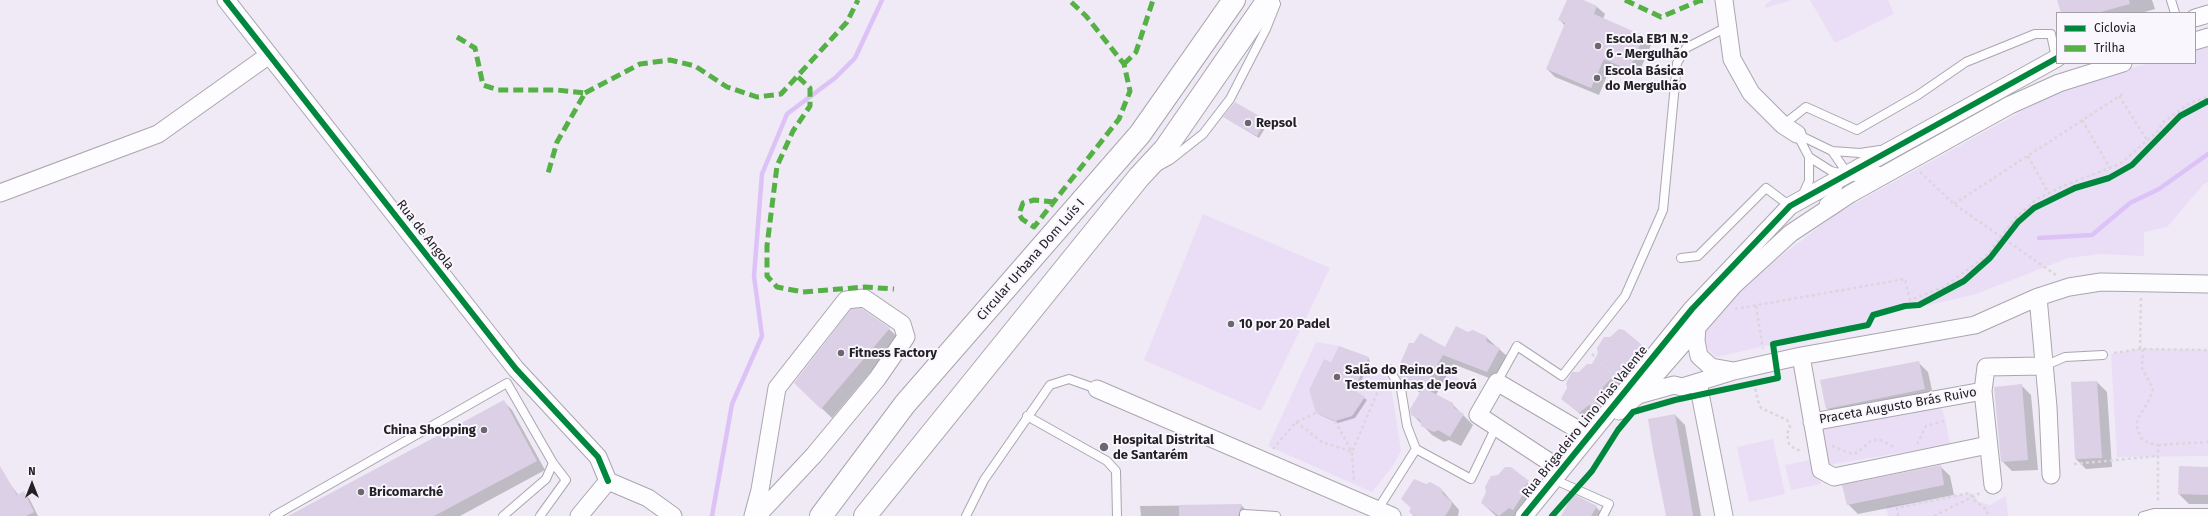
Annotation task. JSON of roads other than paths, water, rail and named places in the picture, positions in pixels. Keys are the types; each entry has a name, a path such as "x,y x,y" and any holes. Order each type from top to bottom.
{"highway":[{"name":"Circular Urbana Dom Luís I","path":"821,516 905,404 1140,134 1234,0"},
{"path":"865,516 1139,177 1166,149 1268,0"}],"street":[{"name":"Rua de Angola","path":"226,0 512,376 598,457 608,481"},
{"path":"1724,0 1732,59 1751,93 1790,129"},
{"path":"2196,18 2208,14"},
{"path":"2196,41 2208,37"},
{"path":"0,193 158,134 269,55"},
{"name":"Rua Brigadeiro Lino Dias Valente","path":"1524,516 1587,435 1601,421 1624,407 1664,343 1692,309 1795,203 2056,58"},
{"path":"1697,325 1734,285 1791,233 1850,194 2010,105 2059,83 2120,64"},
{"name":"Rua Brigadeiro Lino Dias Valente","path":"1633,392 1674,386 1682,387 1734,371 1801,356 1975,325 2038,297 2073,286 2101,282 2208,284"},
{"path":"2038,297 2051,475"},
{"path":"753,516 765,460 777,388 846,300 864,298 902,324 906,337 872,385 795,476 757,516"},
{"name":"Rua Brigadeiro Lino Dias Valente","path":"1633,392 1697,325"},
{"name":"Rua Brigadeiro Lino Dias Valente","path":"1697,325 1696,340 1699,356 1711,367 1734,371"},
{"name":"Praceta Augusto Brás Ruivo","path":"1801,356 1821,470 1834,478 1988,445"},
{"name":"Praceta Augusto Brás Ruivo","path":"1993,485 1983,391 1986,368 2044,366"},
{"path":"1557,474 1478,415 1497,382 1587,435"},
{"path":"1698,383 1724,516"},
{"path":"1097,389 1385,512"},
{"name":"Praceta Augusto Brás Ruivo","path":"1812,422 1983,391"},
{"path":"765,460 772,474 780,481 795,476"},
{"path":"579,516 608,481 648,498 673,516"}],"lane":[{"path":"1139,177 1170,160 1203,134 1230,100 1266,29 1278,0"},
{"path":"2171,0 2175,12"},
{"path":"1497,382 1517,346 1562,376 1625,296 1663,210 1676,63 1686,48 1728,27"},
{"path":"1790,129 1806,107 1856,130 1918,95 1966,62 2035,34 2051,34 2056,58"},
{"path":"1790,129 1832,151 1860,153 1895,148"},
{"path":"1790,129 1809,156 1831,171 1843,176 1855,177 1906,164"},
{"path":"1791,233 1837,191 1843,176 1843,167 1832,151"},
{"path":"1681,258 1698,256 1766,188 1795,203 1809,181 1809,156"},
{"path":"2044,366 2064,358 2103,355"},
{"path":"1389,368 1401,389 1407,426 1416,449 1471,479 1496,427"},
{"path":"274,516 512,376 553,463 566,480 540,516"},
{"path":"967,515 984,480 1027,416 1050,385 1069,379 1097,389"},
{"path":"1027,416 1107,461 1116,470 1117,516"},
{"path":"1385,512 1416,449"},
{"path":"503,516 546,479 553,463"},
{"path":"1557,474 1609,504 1603,516"},
{"path":"2143,516 2154,513 2208,513"},
{"path":"1244,516 1244,514 1276,516"}],"waterway":[{"path":"712,516 732,404 762,336 754,276 762,174 787,114 835,78 855,58 882,0"},
{"path":"2039,238 2092,235 2130,203 2159,189 2208,154"}],"place":[{"name":"Escola EB1 N.º 6 - Mergulhão","path":"1598,46"},
{"name":"Escola Básica do Mergulhão","path":"1597,78"},
{"name":"Repsol","path":"1248,123"},
{"name":"10 por 20 Padel","path":"1231,324"},
{"name":"Fitness Factory","path":"841,353"},
{"name":"Salão do Reino das Testemunhas de Jeová","path":"1337,377"},
{"name":"China Shopping","path":"484,430"},
{"name":"Hospital Distrital de Santarém","path":"1104,447"},
{"name":"Bricomarché","path":"361,492"}]}
